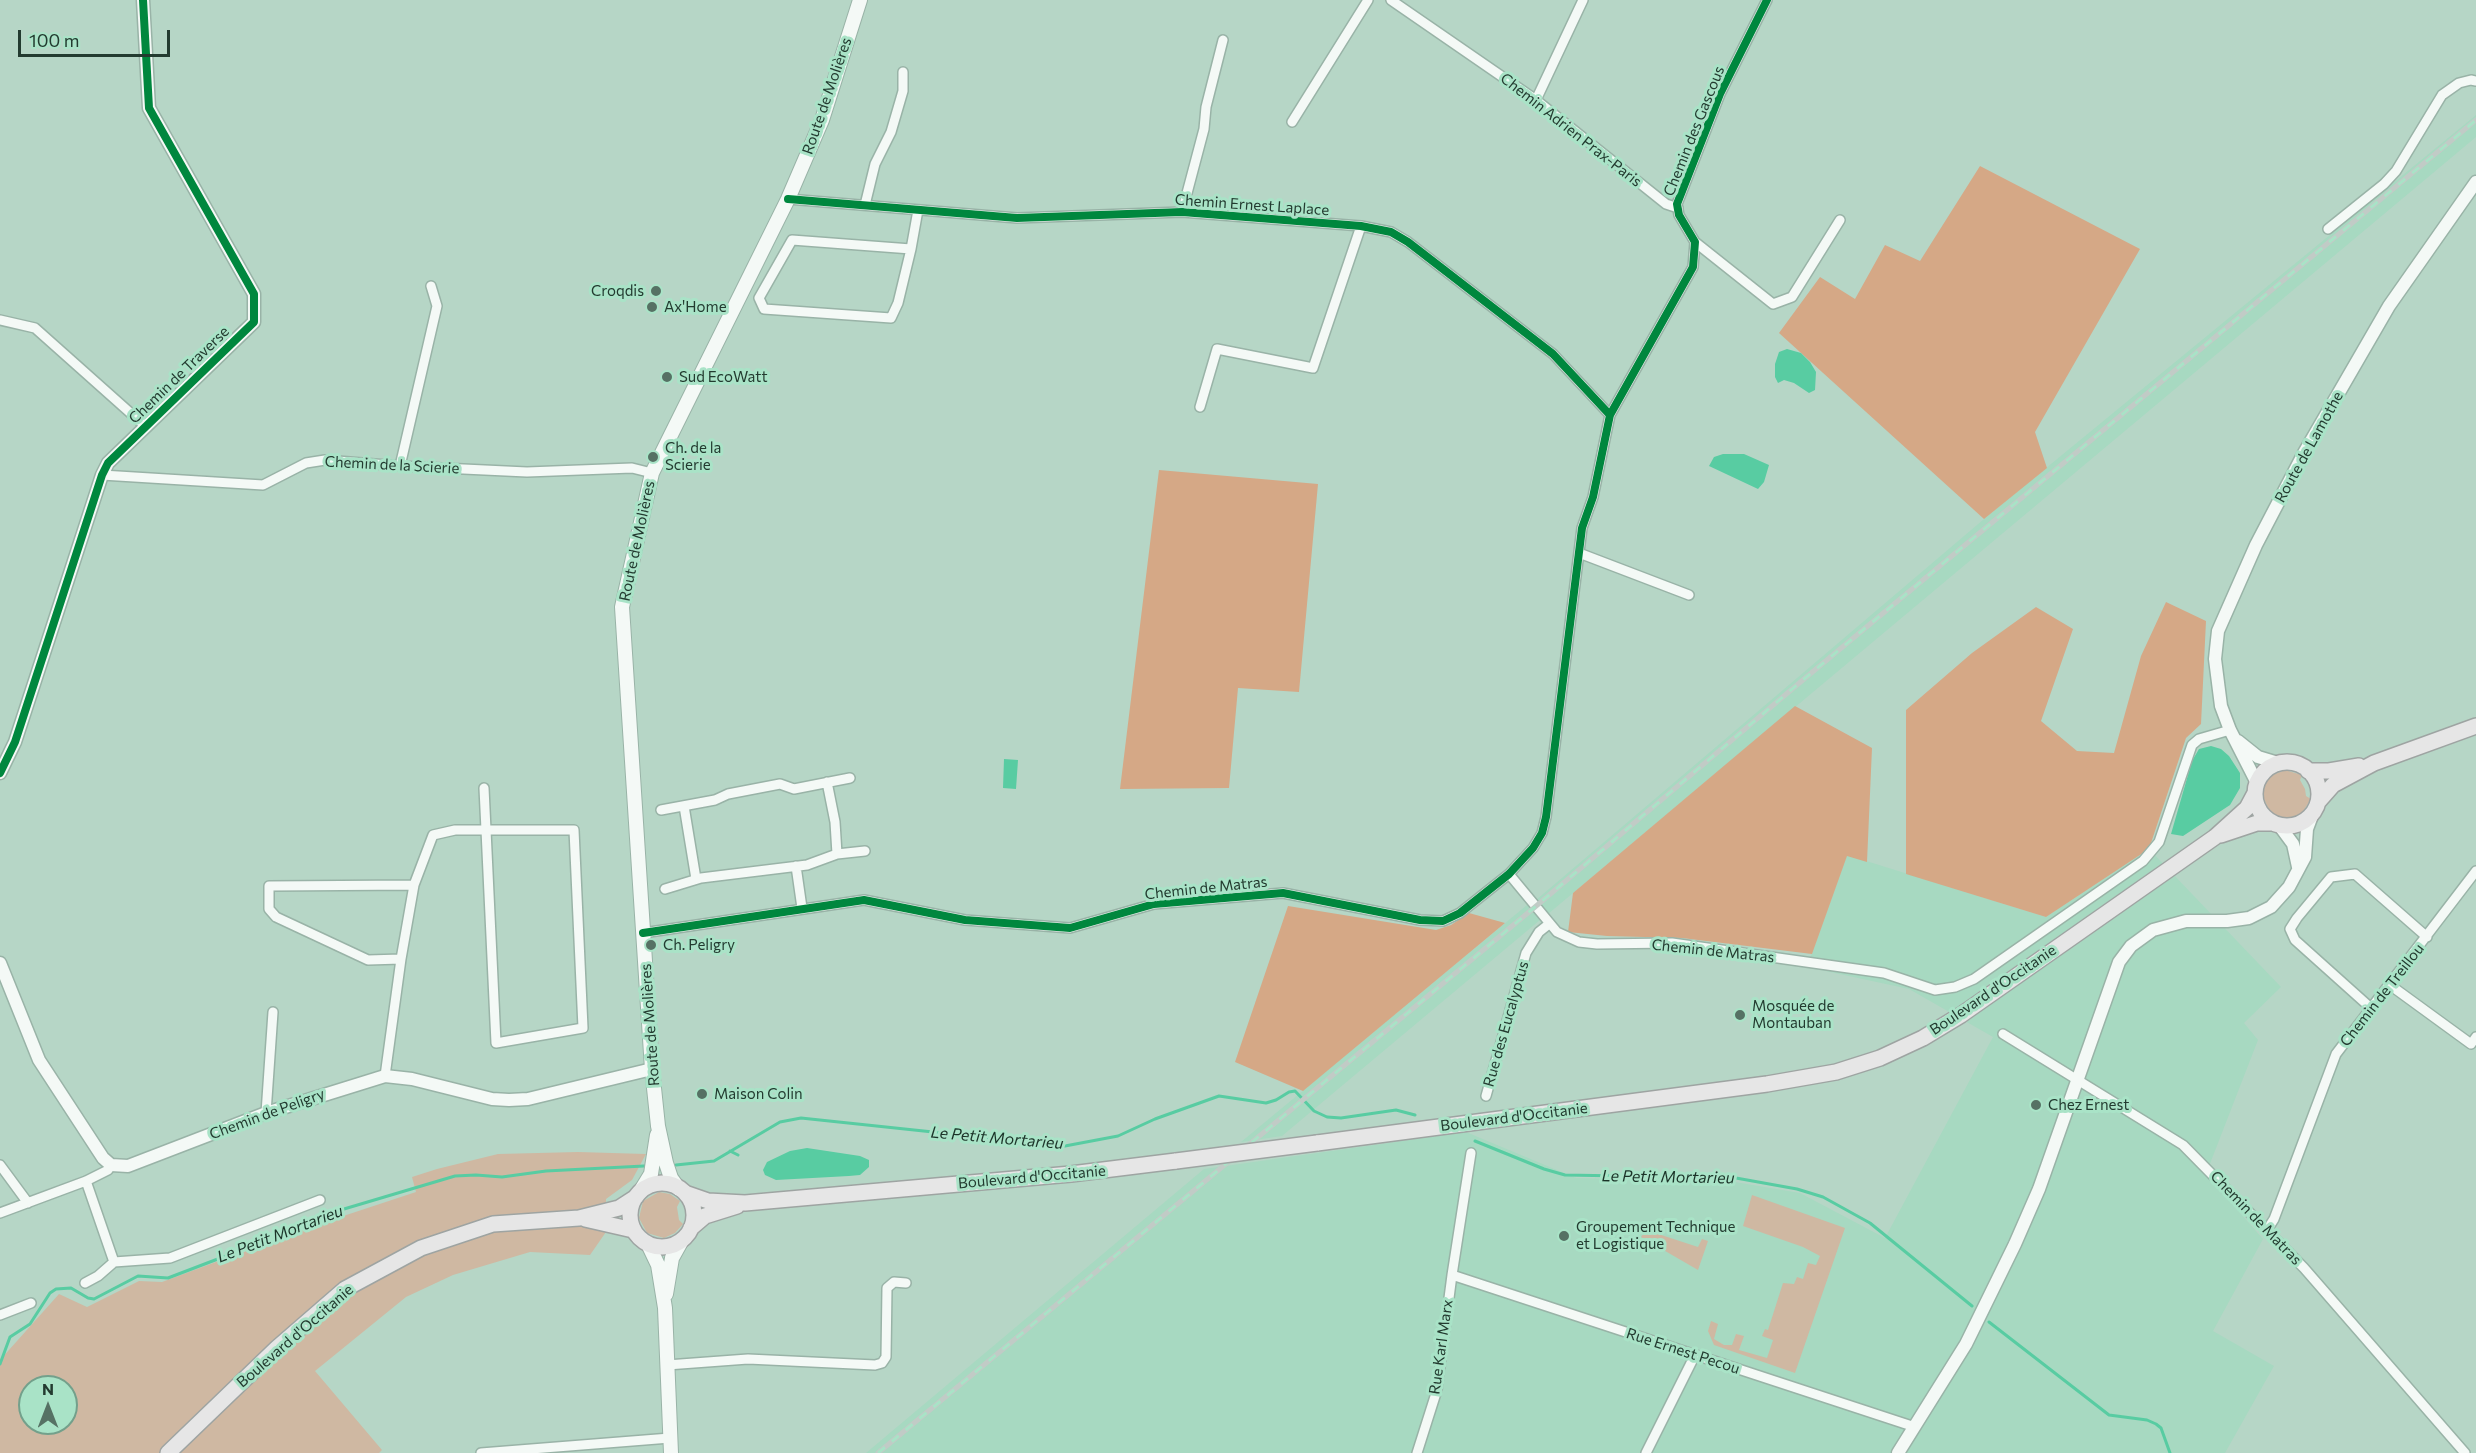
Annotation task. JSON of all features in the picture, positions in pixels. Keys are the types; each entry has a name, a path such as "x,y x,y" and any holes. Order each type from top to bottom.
{"main road":[{"name":"Route de Molières","path":"682,1191 667,1168 658,1126 652,1070 622,608 652,473 788,199 822,120 860,0"},
{"path":"2374,763 2329,771 2308,771 2294,763 2278,763 2265,771 2256,788 2258,807 2276,824 2298,824 2333,785 2374,763 2476,726"},
{"path":"2308,771 2318,788 2315,807"},
{"name":"Boulevard d'Occitanie","path":"682,1191 708,1201 745,1203 1071,1174 1778,1082 1858,1065 1902,1048 1943,1026 2215,837 2247,808 2256,788"},
{"name":"Boulevard d'Occitanie","path":"2215,837 2256,823 2276,824"},
{"name":"Route de Molières","path":"638,1195 651,1174 658,1126"},
{"path":"665,1308 672,1258 687,1234 692,1206 682,1191 659,1184 638,1195 630,1210 633,1230 648,1244 658,1265 665,1308 671,1453"},
{"name":"Boulevard d'Occitanie","path":"168,1453 277,1348 345,1289 421,1248 493,1224 579,1218 619,1208 638,1195"},
{"name":"Boulevard d'Occitanie","path":"687,1234 705,1216 745,1203"},
{"name":"Boulevard d'Occitanie","path":"579,1218 633,1230"},
{"path":"648,1244 669,1246 687,1234"}],"street":[{"name":"Chemin de Traverse","path":"0,773 15,742 102,475 108,463 254,322 254,294 150,108 143,0"},
{"path":"1292,122 1368,0"},
{"name":"Chemin Adrien Prax-Paris","path":"1391,0 1536,100 1666,204 1678,208"},
{"path":"1405,10 1410,0"},
{"path":"1536,100 1583,0"},
{"name":"Chemin des Gascous","path":"1678,208 1720,94 1767,0"},
{"path":"1182,212 1204,129 1206,107 1223,40"},
{"path":"865,205 875,164 891,132 900,101 903,72"},
{"path":"2328,229 2384,184 2396,171 2442,95 2459,83 2476,81"},
{"name":"Route de Lamothe","path":"2256,788 2231,733 2218,697 2215,659 2218,631 2223,617 2287,485 2380,321 2476,182"},
{"name":"Chemin Ernest Laplace","path":"788,199 1017,218 1182,212 1360,226 1391,232 1408,242 1553,354 1610,415"},
{"path":"1678,208 1679,215 1695,242 1773,304 1792,297 1840,220"},
{"path":"911,249 792,240 759,298 764,309 891,318 898,303 911,249 918,210"},
{"path":"1200,406 1217,349 1313,368 1360,226"},
{"path":"1509,874 1533,848 1542,832 1546,817 1578,553 1582,528 1593,497 1610,415 1693,267 1695,242"},
{"path":"400,466 437,306 431,286"},
{"path":"0,320 35,328 145,426"},
{"name":"Chemin de la Scierie","path":"102,475 263,485 306,463 325,460 527,472 632,468 652,473"},
{"path":"1578,553 1689,595"},
{"path":"2231,733 2251,752 2278,763"},
{"name":"Chemin de Matras","path":"643,933 864,900 965,920 1070,928 1154,904 1283,893 1420,920 1443,921 1460,913 1509,874 1557,932 1579,942 1597,944 1672,943 1884,973 1935,990 1955,987 1974,979 2143,861 2159,842 2192,746 2199,739 2231,733"},
{"path":"661,810 780,784 794,789 850,778"},
{"path":"827,782 835,822 837,854"},
{"path":"385,1076 414,885 433,836 455,830 486,830 574,830 583,1028 496,1043 486,830 484,788"},
{"path":"684,806 696,879"},
{"path":"1898,1453 1966,1344 2039,1189 2119,962 2131,946 2153,930 2186,921 2227,921 2249,918 2260,913 2281,897 2305,857 2307,829 2315,807"},
{"path":"2276,824 2293,844 2298,867"},
{"path":"665,889 696,879 796,866 837,854 865,851"},
{"path":"796,866 802,908"},
{"name":"Chemin de Treillou","path":"2267,1230 2274,1219 2336,1054 2476,871"},
{"path":"2372,1009 2295,940 2290,929 2297,918 2331,877 2355,874 2427,937"},
{"path":"401,959 368,960 276,917 269,909 269,886 414,885"},
{"name":"Rue des Eucalyptus","path":"1486,1096 1526,953 1539,932 1549,924"},
{"path":"0,963 39,1060 102,1158 111,1165 108,1170 86,1181 0,1213"},
{"path":"2390,985 2474,1043"},
{"path":"266,1113 273,1012"},
{"name":"Chemin de Matras","path":"2003,1034 2183,1145 2304,1268 2464,1453"},
{"name":"Chemin de Peligry","path":"111,1165 128,1166 266,1113 385,1076 412,1079 492,1099 509,1100 528,1099 652,1070"},
{"path":"1452,1275 1471,1153"},
{"path":"0,1165 28,1203"},
{"path":"86,1181 114,1262"},
{"path":"85,1283 98,1276 114,1262 170,1258 320,1200"},
{"name":"Rue Ernest Pecou","path":"1452,1275 1915,1427"},
{"name":"Rue Karl Marx","path":"1417,1453 1437,1390 1452,1275"},
{"path":"667,1365 748,1359 875,1365 882,1363 886,1357 886,1288 894,1282 906,1283"},
{"path":"0,1315 31,1304"},
{"path":"1646,1453 1695,1355"},
{"path":"481,1453 670,1438"}],"shaded area":[{"path":"2476,115 2476,137 1548,914 1536,900 1984,519"},
{"path":"1980,166 2140,249 2035,432 2047,468 1984,519 1779,333 1820,277 1855,299 1885,245 1920,261"},
{"path":"1787,349 1801,353 1810,362 1816,372 1815,390 1809,393 1794,383 1784,380 1778,383 1775,377 1775,364 1779,352"},
{"path":"1723,454 1744,454 1769,465 1764,482 1758,489 1709,466 1714,457"},
{"path":"1159,470 1318,484 1299,692 1238,688 1229,788 1120,789"},
{"path":"2166,602 2206,621 2201,724 2186,738 2149,849 2046,917 1906,874 1906,710 1972,653 2036,607 2073,629 2041,721 2077,751 2114,753 2141,656"},
{"path":"1795,706 1872,748 1867,862 1847,856 1812,954 1682,938 1607,936 1568,932 1573,893"},
{"path":"2211,746 2221,749 2229,756 2240,773 2240,788 2230,805 2183,836 2171,834 2192,761 2199,749"},
{"path":"1004,759 1018,760 1016,789 1003,788"},
{"path":"2285,770 2302,775 2300,780 2306,796 2311,799 2302,813 2291,818 2280,818 2270,812 2263,797 2264,786 2270,776"},
{"path":"2149,849 2281,987 2244,1023 2258,1040 2206,1174 2263,1239 2213,1331 2274,1366 2225,1453 866,1453 1204,1169 1466,1132 1576,1178 1729,1181 1800,1193 1885,1238 1993,1037 1909,989 1807,967 1847,855 2046,917"},
{"path":"1527,905 1540,920 1282,1136 1241,1142"},
{"path":"1288,906 1436,930 1451,925 1469,913 1505,923 1303,1091 1235,1062"},
{"path":"807,1148 860,1156 869,1160 869,1167 860,1175 849,1176 776,1180 765,1175 763,1170 767,1162 790,1151"},
{"path":"578,1152 646,1154 632,1180 606,1199 606,1232 590,1255 530,1252 453,1275 406,1297 315,1371 382,1450 379,1453 0,1453 0,1360 59,1294 87,1307 139,1281 162,1282 313,1226 416,1192 412,1177 498,1154"},
{"path":"659,1192 670,1194 680,1201 677,1207 679,1220 683,1224 675,1233 664,1238 647,1233 639,1218 643,1201"},
{"path":"1752,1195 1845,1228 1795,1373 1714,1345 1708,1331 1711,1321 1718,1324 1714,1339 1724,1345 1732,1345 1736,1334 1744,1336 1739,1350 1767,1358 1773,1340 1762,1336 1765,1329 1768,1330 1783,1283 1794,1284 1797,1277 1803,1279 1808,1263 1816,1265 1820,1256 1803,1247 1743,1226"},
{"path":"1646,1230 1698,1247 1702,1239 1708,1241 1698,1270 1641,1237"}],"waterway":[{"name":"Le Petit Mortarieu","path":"676,1165 714,1161 780,1122 801,1118 1065,1146 1118,1136 1155,1119 1219,1096 1266,1103 1295,1091 1314,1111 1327,1117 1341,1118 1396,1110 1415,1115"},
{"name":"Le Petit Mortarieu","path":"1475,1141 1544,1169 1565,1175 1736,1178 1797,1189 1823,1197 1870,1223 1972,1306"},
{"name":"Le Petit Mortarieu","path":"730,1151 738,1155"},
{"name":"Le Petit Mortarieu","path":"0,1364 10,1337 30,1324 50,1293 56,1289 71,1288 94,1299 138,1276 168,1278 307,1220 455,1176 502,1177 546,1171 644,1166"},
{"name":"Le Petit Mortarieu","path":"1989,1322 2109,1415 2147,1420 2156,1424 2161,1428 2170,1453"}],"railway":[{"path":"878,1453 2476,120"}],"cycle path":[{"path":"0,773 15,742 102,475 108,463 254,322 254,294 149,108 143,0"},
{"path":"643,933 864,900 965,920 1070,928 1154,904 1283,893 1420,920 1443,921 1460,913 1509,874 1533,848 1542,833 1546,817 1582,528 1593,497 1610,415 1693,267 1695,242 1679,215 1677,204 1720,94 1767,0"},
{"path":"788,199 1017,218 1182,212 1361,226 1391,232 1408,242 1553,354 1610,415"}],"place":[{"name":"Croqdis","path":"656,291"},
{"name":"Ax'Home","path":"652,307"},
{"name":"Sud EcoWatt","path":"667,377"},
{"name":"Ch. de la Scierie","path":"653,457"},
{"name":"Ch. Peligry","path":"651,945"},
{"name":"Mosquée de Montauban","path":"1740,1015"},
{"name":"Maison Colin","path":"702,1094"},
{"name":"Chez Ernest","path":"2036,1105"},
{"name":"Groupement Technique et Logistique","path":"1564,1236"}]}
